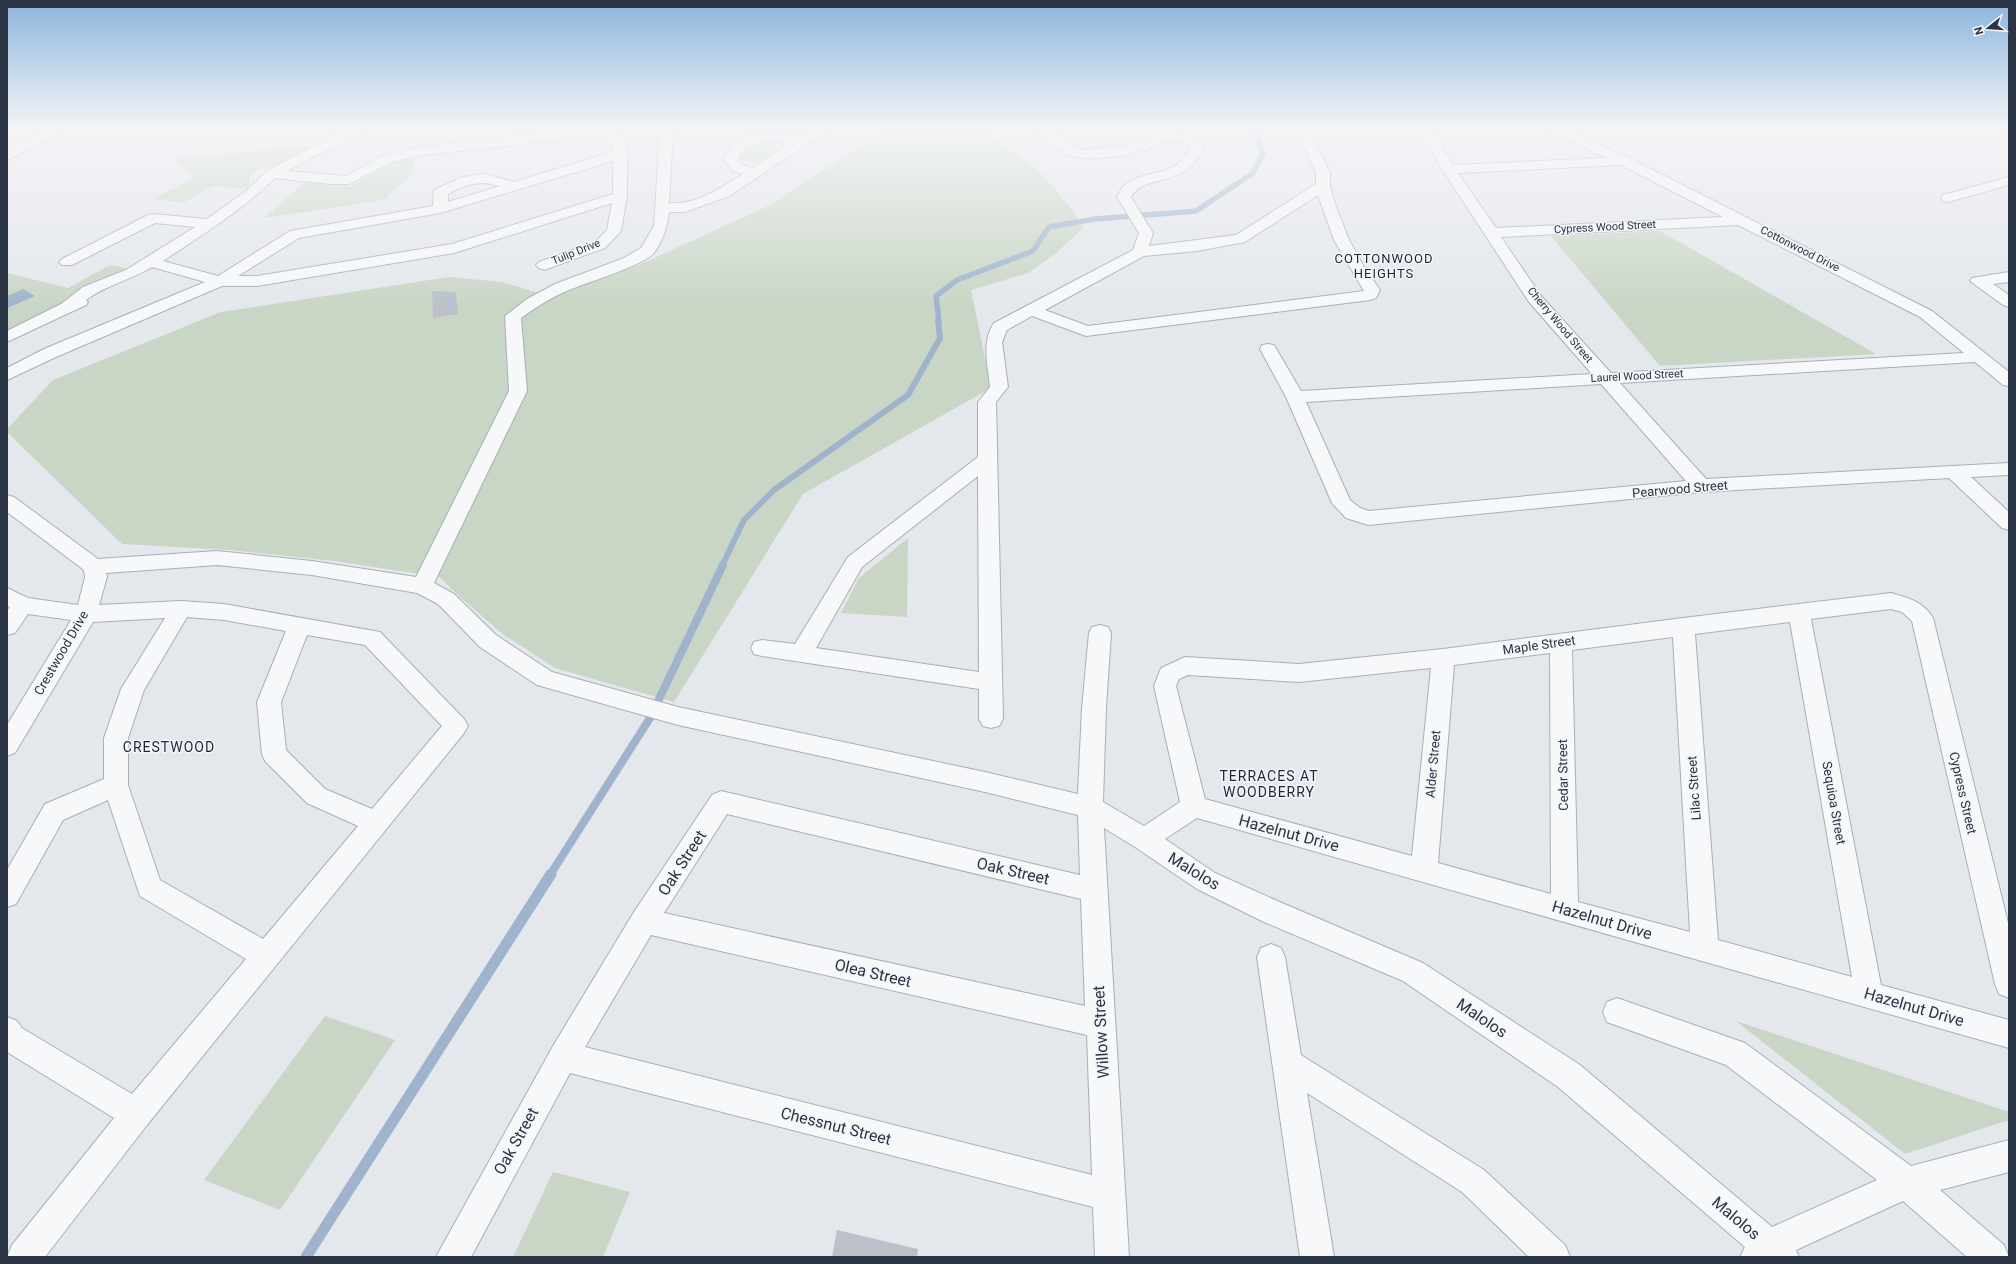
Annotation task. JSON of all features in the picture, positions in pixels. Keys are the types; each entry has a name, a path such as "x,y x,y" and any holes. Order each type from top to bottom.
{"street":[{"path":"7,337 67,307 100,296 117,288 132,273 210,224 257,188"},
{"path":"440,209 441,192 448,188"},
{"path":"7,375 50,353 220,281 295,234 440,209 511,188"},
{"name":"Tulip Drive","path":"544,265 600,245 614,231 620,188"},
{"path":"422,586 518,391 513,316 533,302 561,287 629,261 647,250 661,226 663,188"},
{"path":"662,207 680,209 724,193 732,188"},
{"path":"1129,188 1124,197 1146,233 1140,252"},
{"path":"990,719 987,402 999,387 994,342 1000,327 1140,252 1197,246 1240,239 1320,188"},
{"path":"1031,310 1086,331 1370,295 1372,290 1345,251 1329,210 1323,188"},
{"name":"Cherry Wood Street","path":"1461,188 1535,299 1701,486"},
{"name":"Cottonwood Drive","path":"1678,188 1926,314 2009,381"},
{"path":"1948,198 1984,188"},
{"path":"150,262 220,281 257,281 454,248 620,196"},
{"path":"68,262 153,218 210,224"},
{"name":"Cypress Wood Street","path":"1491,233 1743,220"},
{"path":"2009,277 1978,281 2009,302"},
{"path":"1268,349 1294,397"},
{"name":"Laurel Wood Street","path":"1294,397 1979,357"},
{"name":"Pearwood Street","path":"1294,397 1342,503 1352,513 1368,518 1701,486 2009,469"},
{"path":"801,654 855,562 988,458"},
{"path":"1955,473 2009,523"},
{"path":"7,502 94,567"},
{"name":"Malolos","path":"94,567 216,558 312,568 422,586 446,599 488,641 545,679 678,716 985,782 1090,808 1144,839 1206,881 1272,912 1413,972 1569,1076 1769,1253"},
{"name":"Crestwood Drive","path":"7,746 86,614 96,577 94,567"},
{"path":"7,627 15,600 86,614 181,609 224,612 372,638 456,726 136,1114 24,1257"},
{"name":"Maple Street","path":"1194,807 1165,686 1169,674 1185,666 1299,673 1443,658 1683,626 1890,601 1909,606"},
{"name":"Cypress Street","path":"1909,606 1922,618 2009,984"},
{"path":"181,609 133,689 116,738 116,785 149,888 266,956"},
{"name":"Sequioa Street","path":"1799,613 1869,994"},
{"path":"299,626 269,702 274,754 316,796 376,822"},
{"name":"Lilac Street","path":"1683,626 1705,949"},
{"name":"Willow Street","path":"1100,633 1094,708 1090,808 1112,1257"},
{"name":"Cedar Street","path":"1561,642 1565,909"},
{"path":"762,648 990,682"},
{"name":"Alder Street","path":"1424,870 1443,658"},
{"path":"7,895 54,812 116,785"},
{"name":"Oak Street","path":"453,1257 563,1056 644,921 721,802 1094,890"},
{"path":"1144,839 1194,807"},
{"name":"Hazelnut Drive","path":"1194,807 1565,909 2009,1034"},
{"name":"Olea Street","path":"644,921 1101,1024"},
{"path":"1272,957 1317,1257"},
{"path":"1617,1012 1735,1053 1907,1183 1992,1257"},
{"path":"7,1031 12,1038 136,1114"},
{"name":"Chessnut Street","path":"563,1056 1109,1195"},
{"path":"1288,1064 1473,1180 1553,1257"},
{"path":"1769,1253 1907,1183 2009,1156"},
{"path":"7,1252 16,1257"}],"green space":[{"path":"175,188 209,188 183,203 153,199"},
{"path":"298,188 397,188 384,200 264,218"},
{"path":"796,188 1053,188 1075,213 1083,228 1055,254 1028,273 971,290 991,388 803,494 674,702 555,668 504,635 439,577 335,561 230,550 122,544 7,432 7,429 53,380 221,312 449,277 502,282 539,293 567,288 639,265 770,205"},
{"path":"1660,231 1876,354 1660,366 1551,236"},
{"path":"110,265 131,269 92,285 72,300 7,331 7,273 68,288"},
{"path":"908,538 907,617 841,613 859,578"},
{"path":"325,1016 395,1040 280,1210 204,1180"},
{"path":"1736,1021 2009,1112 2009,1120 1905,1154"},
{"path":"553,1172 630,1192 603,1257 513,1257"}],"water":[{"path":"23,289 35,296 7,308 7,296"}],"building":[{"path":"432,291 456,292 458,314 433,318"},
{"path":"837,1230 918,1249 917,1257 832,1257"}],"waterway":[{"path":"939,322 936,296 957,280 1033,251 1049,227 1095,219 1196,211 1231,188"},
{"path":"722,566 744,520 774,490 908,395 940,338 938,321"},
{"path":"550,875 650,718 723,565"},
{"path":"306,1257 551,874"}],"district":[{"name":"COTTONWOOD HEIGHTS","path":"1384,266"},
{"name":"CRESTWOOD","path":"169,747"},
{"name":"TERRACES AT WOODBERRY","path":"1269,784"}]}
